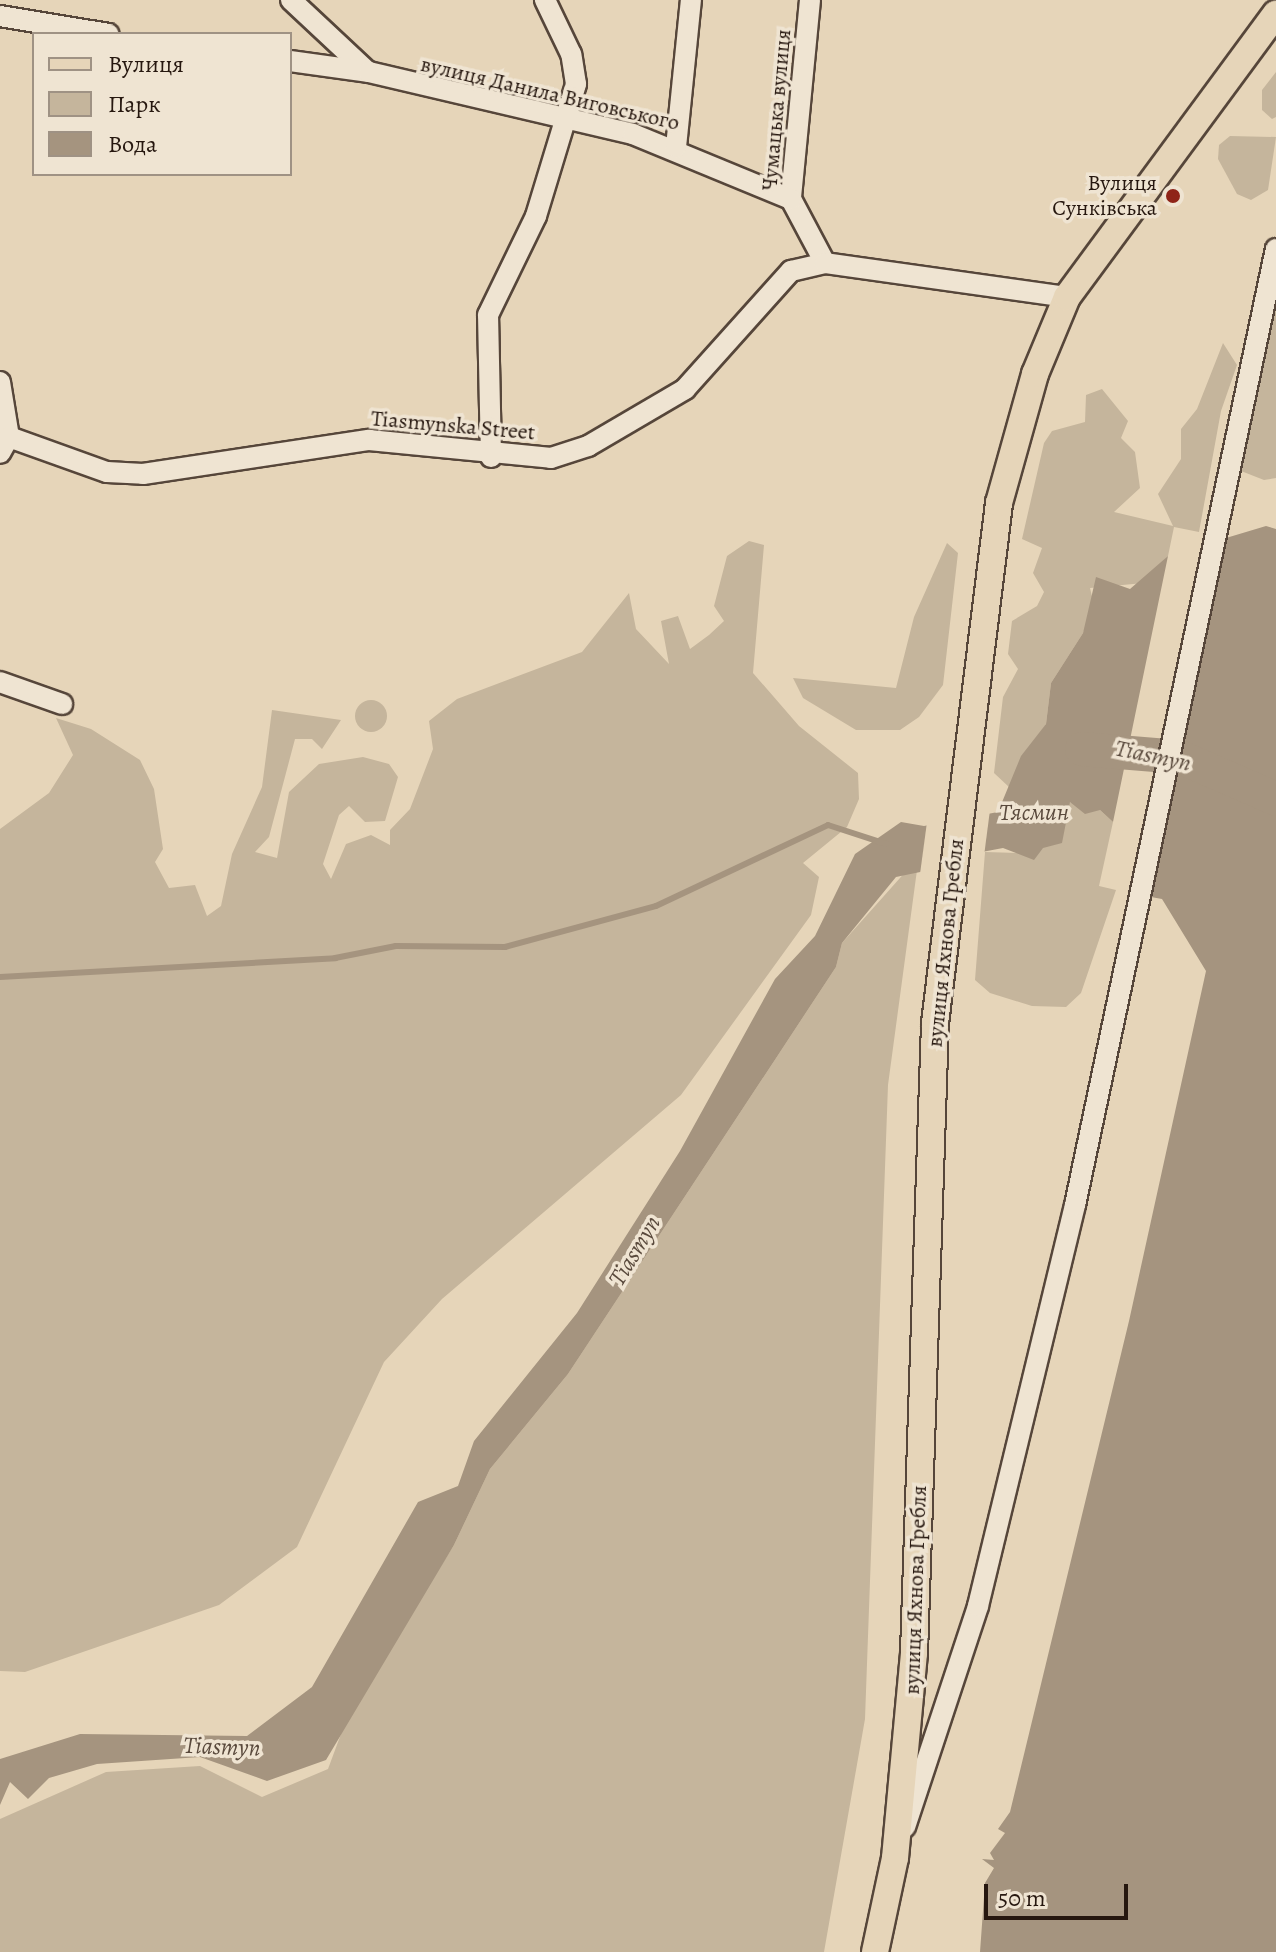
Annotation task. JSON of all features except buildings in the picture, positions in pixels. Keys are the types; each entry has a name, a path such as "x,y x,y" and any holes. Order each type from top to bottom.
{"main road":[{"name":"вулиця Яхнова Гребля","path":"875,1952 895,1858 914,1653 942,958 999,503 1035,374 1067,297 1276,14"}],"street":[{"path":"291,0 369,72"},
{"path":"491,457 488,315 536,216 570,120 571,54 545,0"},
{"path":"676,147 691,0"},
{"name":"Чумацька вулиця","path":"810,0 791,199 803,232 825,263"},
{"path":"0,16 97,32"},
{"name":"вулиця Данила Виговського","path":"292,61 369,72 676,147 791,199"},
{"path":"791,271 803,232"},
{"path":"895,1858 978,1606 1141,895 1276,249"},
{"path":"791,271 825,263 1067,297"},
{"name":"Tiasmynska Street","path":"4,445 107,472 143,474 369,440 491,457 551,458 647,414 685,389 791,271"},
{"path":"0,382 4,445"},
{"path":"0,682 62,704"}],"green space":[{"path":"1276,72 1276,117 1272,119 1262,110 1262,90"},
{"path":"1230,136 1276,137 1268,190 1251,200 1237,194 1218,159 1219,145"},
{"path":"1276,304 1276,478 1264,480 1241,471"},
{"path":"1223,343 1237,365 1221,411 1199,532 1174,527 1168,556 1144,583 1090,588 1094,605 1083,633 1051,683 1046,724 1009,787 994,773 1003,697 1018,669 1008,654 1012,621 1037,606 1044,592 1033,573 1042,548 1022,539 1044,443 1052,431 1085,422 1086,395 1102,389 1128,421 1121,438 1135,452 1140,488 1114,512 1173,526 1158,494 1181,459 1181,429 1197,409"},
{"path":"749,541 764,545 753,673 799,726 858,773 859,799 847,827 803,863 819,877 811,915 681,1095 442,1299 384,1362 297,1547 219,1605 25,1672 0,1671 0,829 49,793 73,755 56,718 91,729 140,760 154,789 163,849 155,862 169,888 195,885 207,916 221,906 232,854 262,787 272,710 341,720 322,749 312,739 295,739 269,837 255,852 277,858 289,792 319,764 363,757 389,764 398,777 385,821 365,822 349,806 339,815 323,864 331,879 346,844 371,835 390,845 390,830 410,809 433,749 429,721 457,699 582,652 629,593 636,629 669,664 661,621 678,616 690,649 709,635 724,621 714,606 727,556"},
{"path":"947,543 958,553 943,685 919,717 900,730 856,730 803,698 793,678 896,688 914,617"},
{"path":"371,700 382,705 387,716 382,727 371,732 360,727 355,716 360,705"},
{"path":"1070,802 1100,810 1113,822 1099,886 1116,890 1081,993 1066,1007 1032,1006 990,993 975,980 985,852 1021,853"},
{"path":"908,869 917,870 888,1085 865,1719 824,1952 0,1952 0,1819 106,1772 200,1766 262,1797 328,1769 348,1715 454,1545 490,1469 568,1374 836,967 842,943"}],"water":[{"path":"1266,526 1276,529 1276,1952 980,1952 985,1883 994,1868 982,1859 994,1860 990,1853 1005,1833 998,1829 1010,1812 1129,1321 1206,971 1162,899 1151,897 1226,538"},
{"name":"Тясмин","path":"1168,556 1113,822 1100,810 1085,814 1070,802 1062,843 1043,848 1034,860 1003,848 929,862 925,871 896,877 842,943 836,967 568,1374 490,1469 454,1545 326,1760 267,1781 200,1757 97,1764 49,1778 28,1799 10,1782 0,1805 0,1759 80,1734 247,1736 312,1687 418,1502 458,1486 474,1441 577,1313 680,1151 775,979 815,936 855,854 901,822 924,826 998,812 1021,756 1046,724 1051,683 1083,633 1096,577 1130,589"}],"pier":[{"path":"990,810 984,856 920,874 927,822"}],"waterway":[{"name":"Tiasmyn","path":"1082,749 1180,757 1276,799"},
{"path":"0,977 335,958 396,946 505,947 656,906 828,825 886,844"}],"place":[{"name":"Вулиця Сунківська","path":"1173,196"}]}
